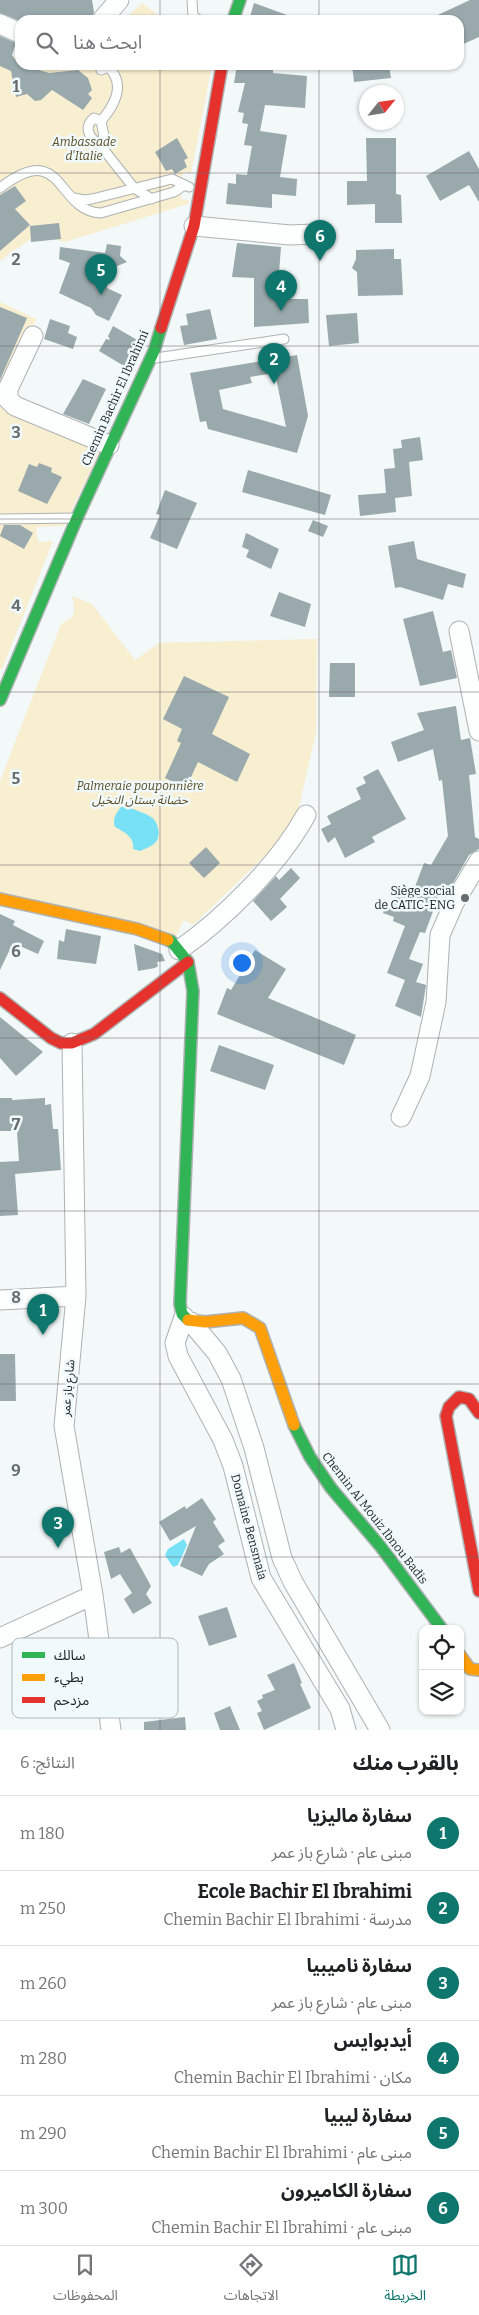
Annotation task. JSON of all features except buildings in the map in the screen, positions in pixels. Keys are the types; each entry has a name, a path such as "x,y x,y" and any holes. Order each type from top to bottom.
{"street":[{"path":"106,15 119,0"},
{"path":"235,15 240,0"},
{"path":"0,24 15,30"},
{"name":"Chemin Bachir El Ibrahimi","path":"0,700 109,445 150,359 194,226 221,70"},
{"path":"194,226 290,235 314,234"},
{"path":"33,336 8,389 8,399 15,406 109,445"},
{"path":"459,631 479,731"},
{"path":"0,998 51,1038 61,1043 72,1044 94,1034 184,956 271,864 298,829 306,815"},
{"path":"401,1117 420,1076 434,1010 440,935 454,903 479,861"},
{"path":"0,899 137,928 171,941 184,956 193,991 180,1304 188,1319 216,1353 231,1379 254,1448 282,1558 293,1582 380,1730"},
{"name":"شارع باز عمر","path":"72,1044 76,1296 64,1426 99,1638"},
{"path":"0,1300 76,1296"},
{"name":"Chemin Al Mouiz Ibnou Badis","path":"188,1319 244,1318 253,1321 260,1328 294,1424 310,1457 331,1488 381,1547 439,1625"},
{"name":"Domaine Bensmaia","path":"188,1319 175,1343 178,1356 223,1440 233,1466 262,1578 340,1709 346,1730"},
{"path":"479,1412 469,1399 459,1397 449,1407 446,1416 479,1591"},
{"path":"0,1638 93,1594"},
{"path":"464,1661 470,1669 479,1670"}],"lane":[{"path":"192,0 193,15"},
{"path":"101,122 112,109 118,92 114,73 111,70"},
{"path":"100,145 104,136 101,122 94,118 90,121 88,130 92,140 100,145 134,188 152,199"},
{"path":"0,188 24,172 37,170 50,174 83,208 91,213 101,213 174,192 183,186"},
{"path":"74,198 84,200 172,179 183,186 200,189"},
{"path":"130,205 134,188"},
{"path":"150,359 284,339"},
{"path":"0,519 77,518"}],"green space":[{"path":"142,3 158,15 129,15"},
{"name":"Ambassade d'Italie","path":"0,52 15,57 15,70 211,70 191,173 183,172 181,199 189,200 188,204 65,242 36,235 0,261"},
{"path":"0,302 36,319 0,401"},
{"path":"0,404 101,449 64,526 36,527 38,542 53,541 2,669 0,669"},
{"name":"Palmeraie pouponnière حضانة بستان النخيل","path":"72,596 92,604 135,660 159,643 317,639 316,733 295,823 269,852 193,925 184,920 176,936 0,899 0,781 61,624 74,613"}],"water":[{"path":"126,806 154,819 158,826 159,834 154,844 140,851 133,849 131,839 126,833 115,827 114,819 116,814 121,807"},
{"path":"184,1539 187,1545 178,1565 173,1567 165,1555 168,1549"}],"traffic: fast":[{"path":"235,15 240,0"},
{"path":"0,700 77,518 154,351 161,328"},
{"path":"168,940 171,941 188,962 193,991 180,1304 182,1314 188,1320"},
{"path":"294,1425 310,1457 331,1488 381,1547 439,1625"}],"traffic: slow":[{"path":"0,899 137,929 168,940"},
{"path":"188,1320 205,1322 243,1318 260,1328 294,1425"},
{"path":"464,1661 470,1669 479,1670"}],"traffic: jam":[{"path":"161,328 194,226 221,70"},
{"path":"0,998 51,1038 61,1043 72,1043 94,1034 188,962"},
{"path":"479,1413 469,1399 459,1397 449,1407 446,1416 479,1591"}],"place":[{"name":"سفارة الكاميرون","path":"320,261"},
{"name":"سفارة ليبيا","path":"101,295"},
{"name":"أيدبوايس","path":"281,311"},
{"name":"Ecole Bachir El Ibrahimi","path":"274,384"},
{"name":"Siège social de CATIC-ENG","path":"465,898"},
{"name":"سفارة ماليزيا","path":"43,1335"},
{"name":"سفارة ناميبيا","path":"58,1548"}]}
